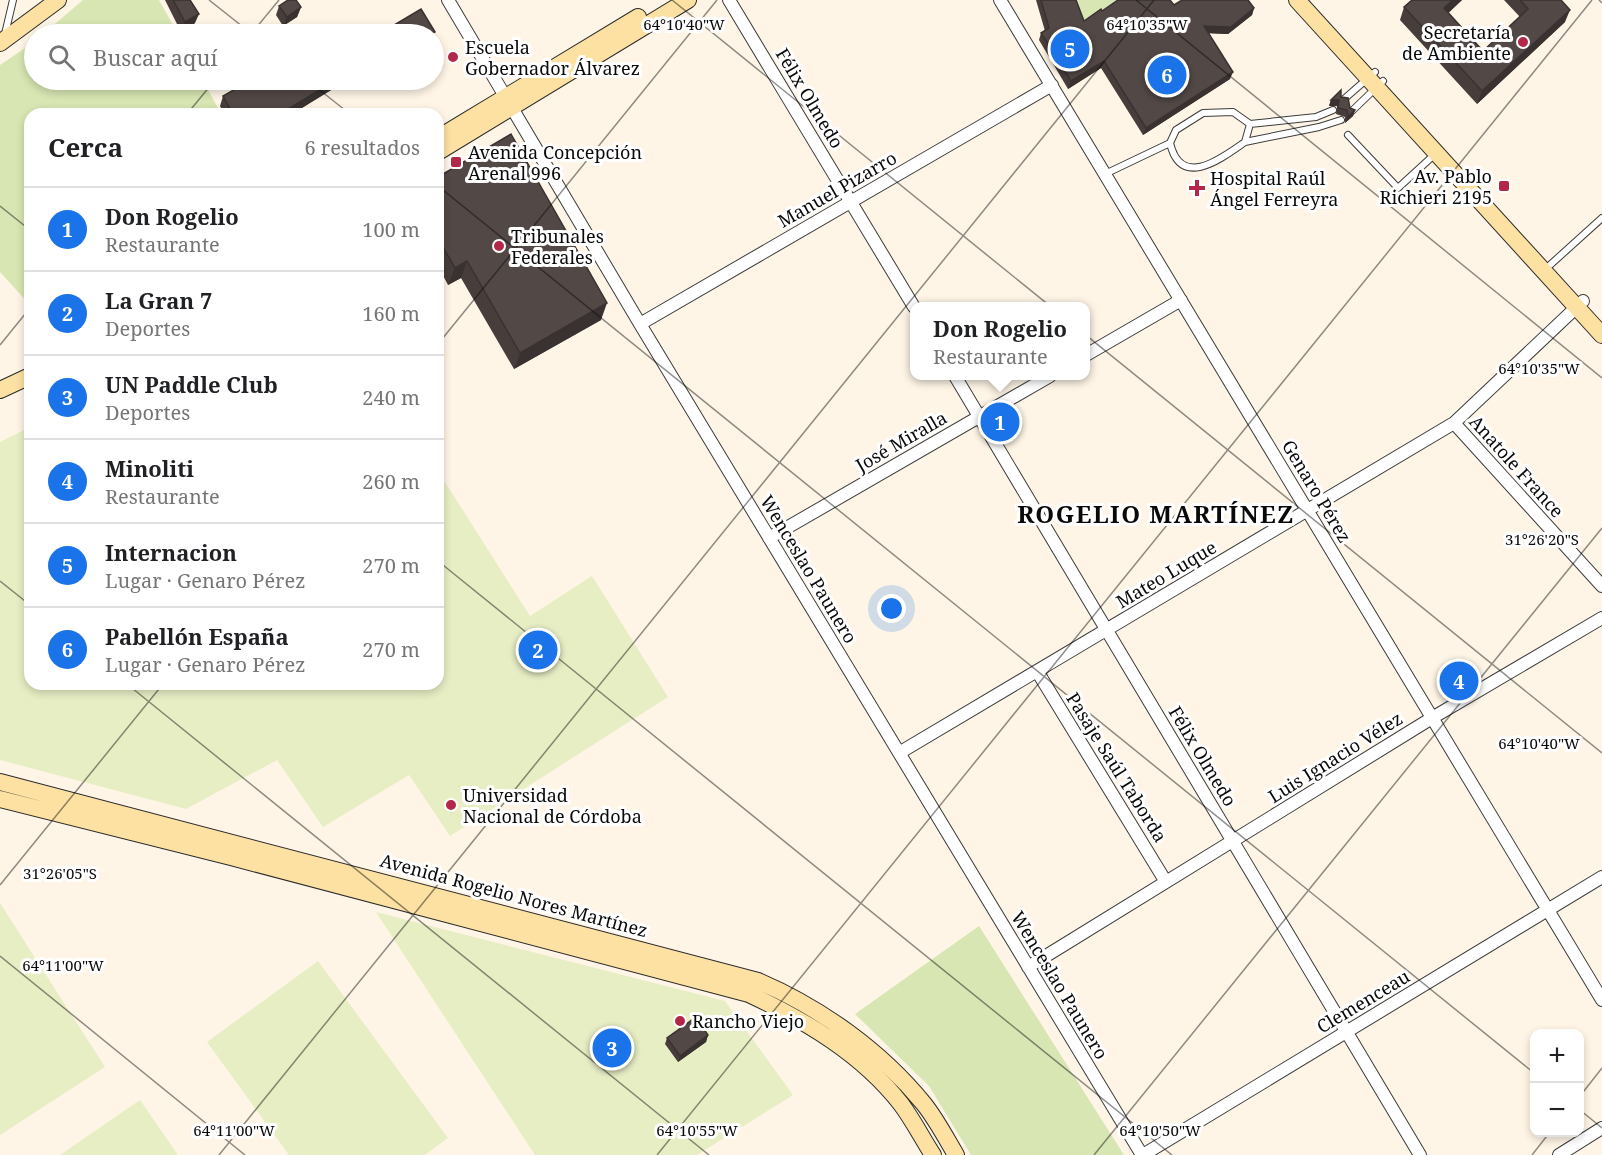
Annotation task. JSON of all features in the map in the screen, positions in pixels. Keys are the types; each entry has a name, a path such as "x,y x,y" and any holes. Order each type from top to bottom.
{"main road":[{"path":"26,24 58,0"},
{"path":"444,148 509,102 667,0"},
{"path":"444,135 509,102 688,0"},
{"path":"1297,0 1376,79 1550,265 1602,335"},
{"path":"1309,0 1437,153 1579,304 1602,322"},
{"path":"1,43 24,26"},
{"path":"0,378 24,368"},
{"path":"0,390 24,379"},
{"name":"Avenida Rogelio Nores Martínez","path":"0,782 758,981 818,1011 886,1064 925,1105 956,1155"},
{"name":"Avenida Rogelio Nores Martínez","path":"0,799 254,863 749,994 822,1032 872,1072 902,1105 933,1155"}],"street":[{"name":"Wenceslao Paunero","path":"448,0 640,324 1142,1155"},
{"name":"Félix Olmedo","path":"729,0 912,302"},
{"name":"Genaro Pérez","path":"1000,0 1602,1000"},
{"name":"Manuel Pizarro","path":"640,324 1052,86"},
{"path":"1090,353 1181,300"},
{"name":"Mateo Luque","path":"898,753 1454,423 1579,304"},
{"name":"Félix Olmedo","path":"958,380 1420,1155"},
{"name":"José Miralla","path":"769,538 1041,380"},
{"name":"Anatole France","path":"1454,423 1602,586"},
{"name":"Luis Ignacio Vélez","path":"1028,967 1432,718 1602,618"},
{"name":"Pasaje Saúl Taborda","path":"1036,671 1166,882"},
{"name":"Clemenceau","path":"1142,1155 1602,877"},
{"path":"1559,1155 1602,1128"}],"lane":[{"path":"1,43 13,0"},
{"path":"1343,100 1376,79"},
{"path":"1352,111 1376,79"},
{"path":"1333,110 1316,117 1250,124 1233,112 1203,113 1176,130 1170,143 1172,153 1179,162 1188,167 1201,168 1219,160 1245,142 1319,127 1341,120"},
{"path":"1245,142 1250,124"},
{"path":"1348,135 1398,188 1437,153"},
{"path":"1106,174 1170,143"},
{"path":"1550,265 1602,218"}],"green space":[{"path":"83,0 159,0 172,24 55,24"},
{"path":"1071,0 1126,0 1083,27"},
{"path":"24,49 24,90 208,90 218,108 24,108 24,298 0,272 0,65"},
{"path":"24,430 24,690 444,690 444,480 530,616 592,576 668,697 450,836 409,775 323,827 277,760 186,809 0,760 0,442"},
{"path":"0,903 105,1067 0,1135"},
{"path":"376,912 725,1001 793,1095 697,1155 535,1155"},
{"path":"979,926 1124,1155 971,1155 929,1086 855,1014"},
{"path":"318,961 448,1138 425,1155 289,1155 207,1042"},
{"path":"140,1100 178,1155 60,1155"}],"building":[{"path":"173,0 190,0 199,14 185,22"},
{"path":"288,0 296,0 301,7 287,17 279,6"},
{"path":"1041,0 1076,0 1084,21 1118,0 1170,0 1174,5 1182,0 1248,0 1254,8 1231,27 1204,26 1233,72 1146,128 1104,61 1071,81 1041,33 1049,28"},
{"name":"Secretaría de Ambiente","path":"1412,0 1453,0 1444,8 1483,51 1528,9 1520,0 1561,0 1570,10 1482,91 1404,7"},
{"path":"421,9 430,24 396,24"},
{"path":"234,90 320,90 290,108 230,108 223,96"},
{"path":"1341,90 1341,97 1348,98 1350,108 1355,110 1348,117 1347,110 1338,108 1339,100 1331,100"},
{"name":"Tribunales Federales","path":"511,134 607,303 520,353 467,261 455,268 444,249 444,173"},
{"path":"696,1017 708,1035 680,1056 667,1038"}],"place":[{"name":"Secretaría de Ambiente","path":"1523,42"},
{"name":"Internacion","path":"1070,49"},
{"name":"Escuela Gobernador Álvarez","path":"453,57"},
{"name":"Pabellón España","path":"1167,75"},
{"name":"Avenida Concepción Arenal 996","path":"456,162"},
{"name":"Av. Pablo Richieri 2195","path":"1504,186"},
{"name":"Hospital Raúl Ángel Ferreyra","path":"1197,188"},
{"name":"Tribunales Federales","path":"499,246"},
{"name":"Don Rogelio","path":"1000,422"},
{"name":"La Gran 7","path":"538,650"},
{"name":"Minoliti","path":"1459,681"},
{"name":"Universidad Nacional de Córdoba","path":"451,805"},
{"name":"Rancho Viejo","path":"680,1021"},
{"name":"UN Paddle Club","path":"612,1048"}],"district":[{"name":"ROGELIO MARTÍNEZ","path":"1156,513"}]}
